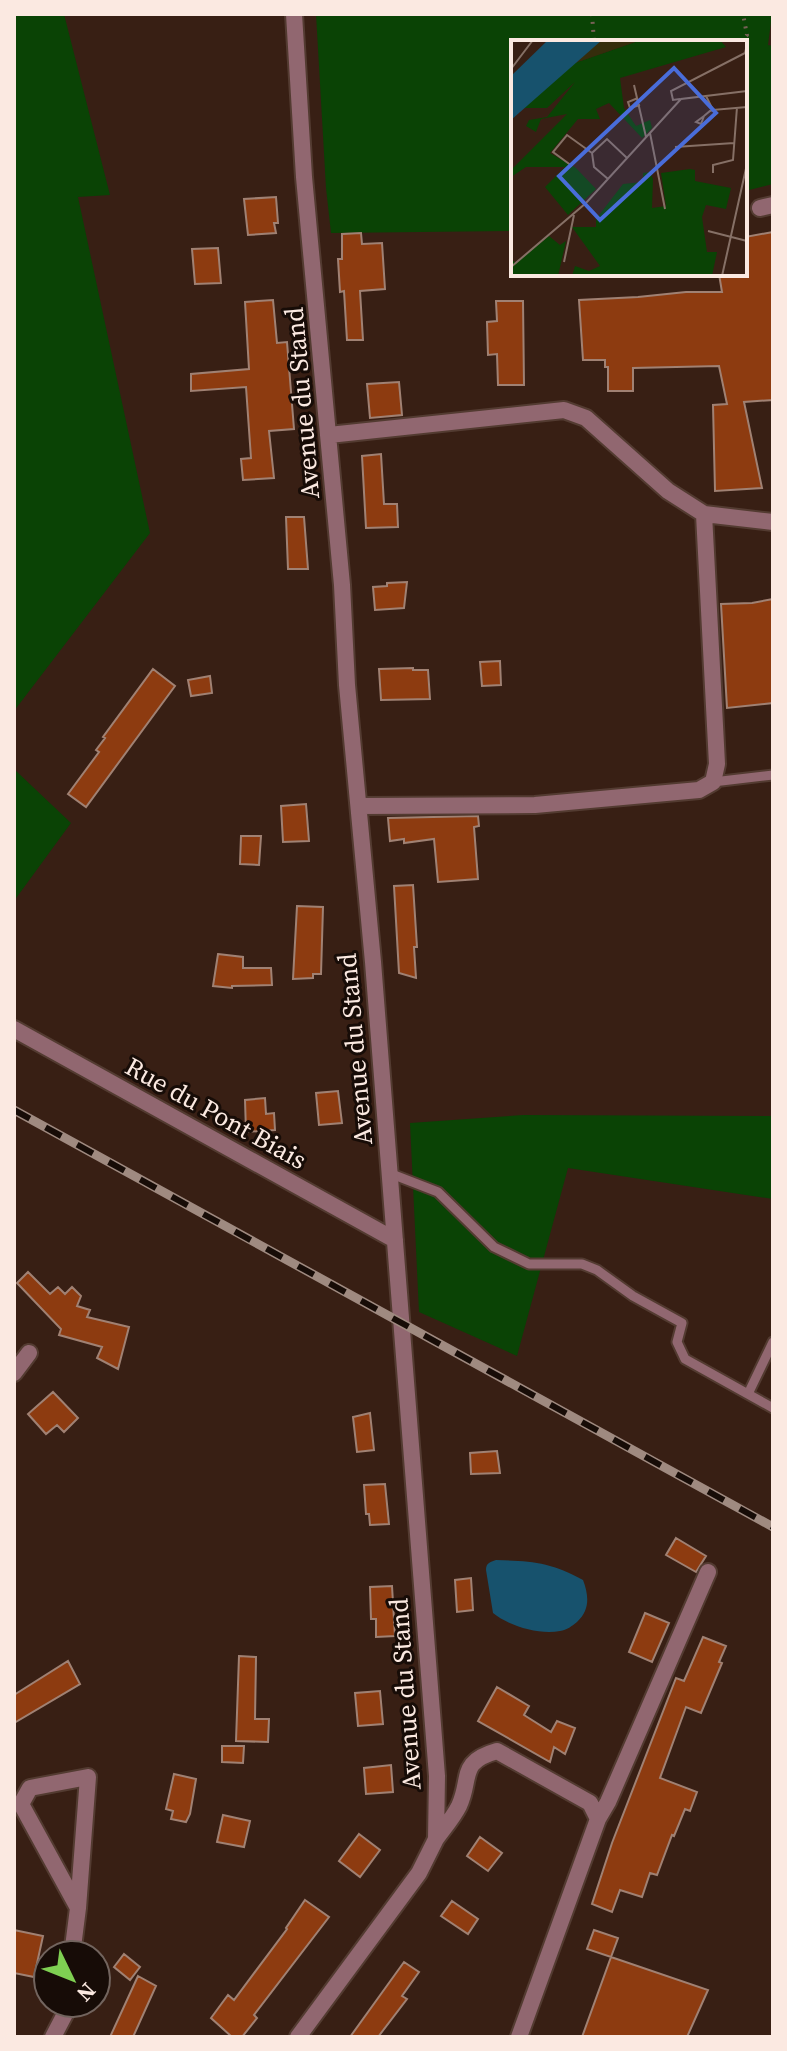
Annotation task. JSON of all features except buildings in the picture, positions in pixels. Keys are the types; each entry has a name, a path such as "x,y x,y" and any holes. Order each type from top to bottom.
{"street":[{"name":"Avenue du Stand","path":"294,14 304,177 342,585 347,685 437,1776 436,1839 419,1873 298,2037"},
{"path":"329,435 564,410 586,418 668,491 704,514 773,522"},
{"path":"359,806 535,805 699,790 713,782 717,764 704,514"},
{"name":"Rue du Pont Biais","path":"14,1029 395,1240"},
{"path":"14,1373 29,1353"},
{"path":"519,2037 598,1819 708,1572"},
{"path":"436,1839 459,1806 469,1769 480,1756 497,1751 590,1803 598,1819"},
{"path":"74,1939 78,1908 88,1777 30,1788 21,1804 78,1908"},
{"path":"53,2037 62,2019"}],"lane":[{"path":"713,782 773,775"},
{"path":"389,1173 438,1192 494,1247 529,1264 582,1264 597,1270 633,1296 682,1323 677,1342 685,1359 773,1408"},
{"path":"748,1394 773,1342"}],"path":[{"path":"592,14 594,40"},
{"path":"743,14 747,35 743,40"}],"green space":[{"path":"14,14 64,14 110,195 78,197 150,533 14,711"},
{"path":"316,14 772,14 768,45 773,46 773,184 747,190 747,40 511,40 511,231 331,233"},
{"path":"14,769 71,823 14,901"},
{"path":"523,1115 773,1116 773,1199 568,1168 517,1356 419,1312 410,1123"}],"water":[{"path":"490,1562 541,1564 561,1569 583,1580 587,1602 584,1613 567,1629 552,1632 525,1628 500,1618 493,1613 486,1570"}],"railway":[{"path":"14,1110 773,1527"}]}
